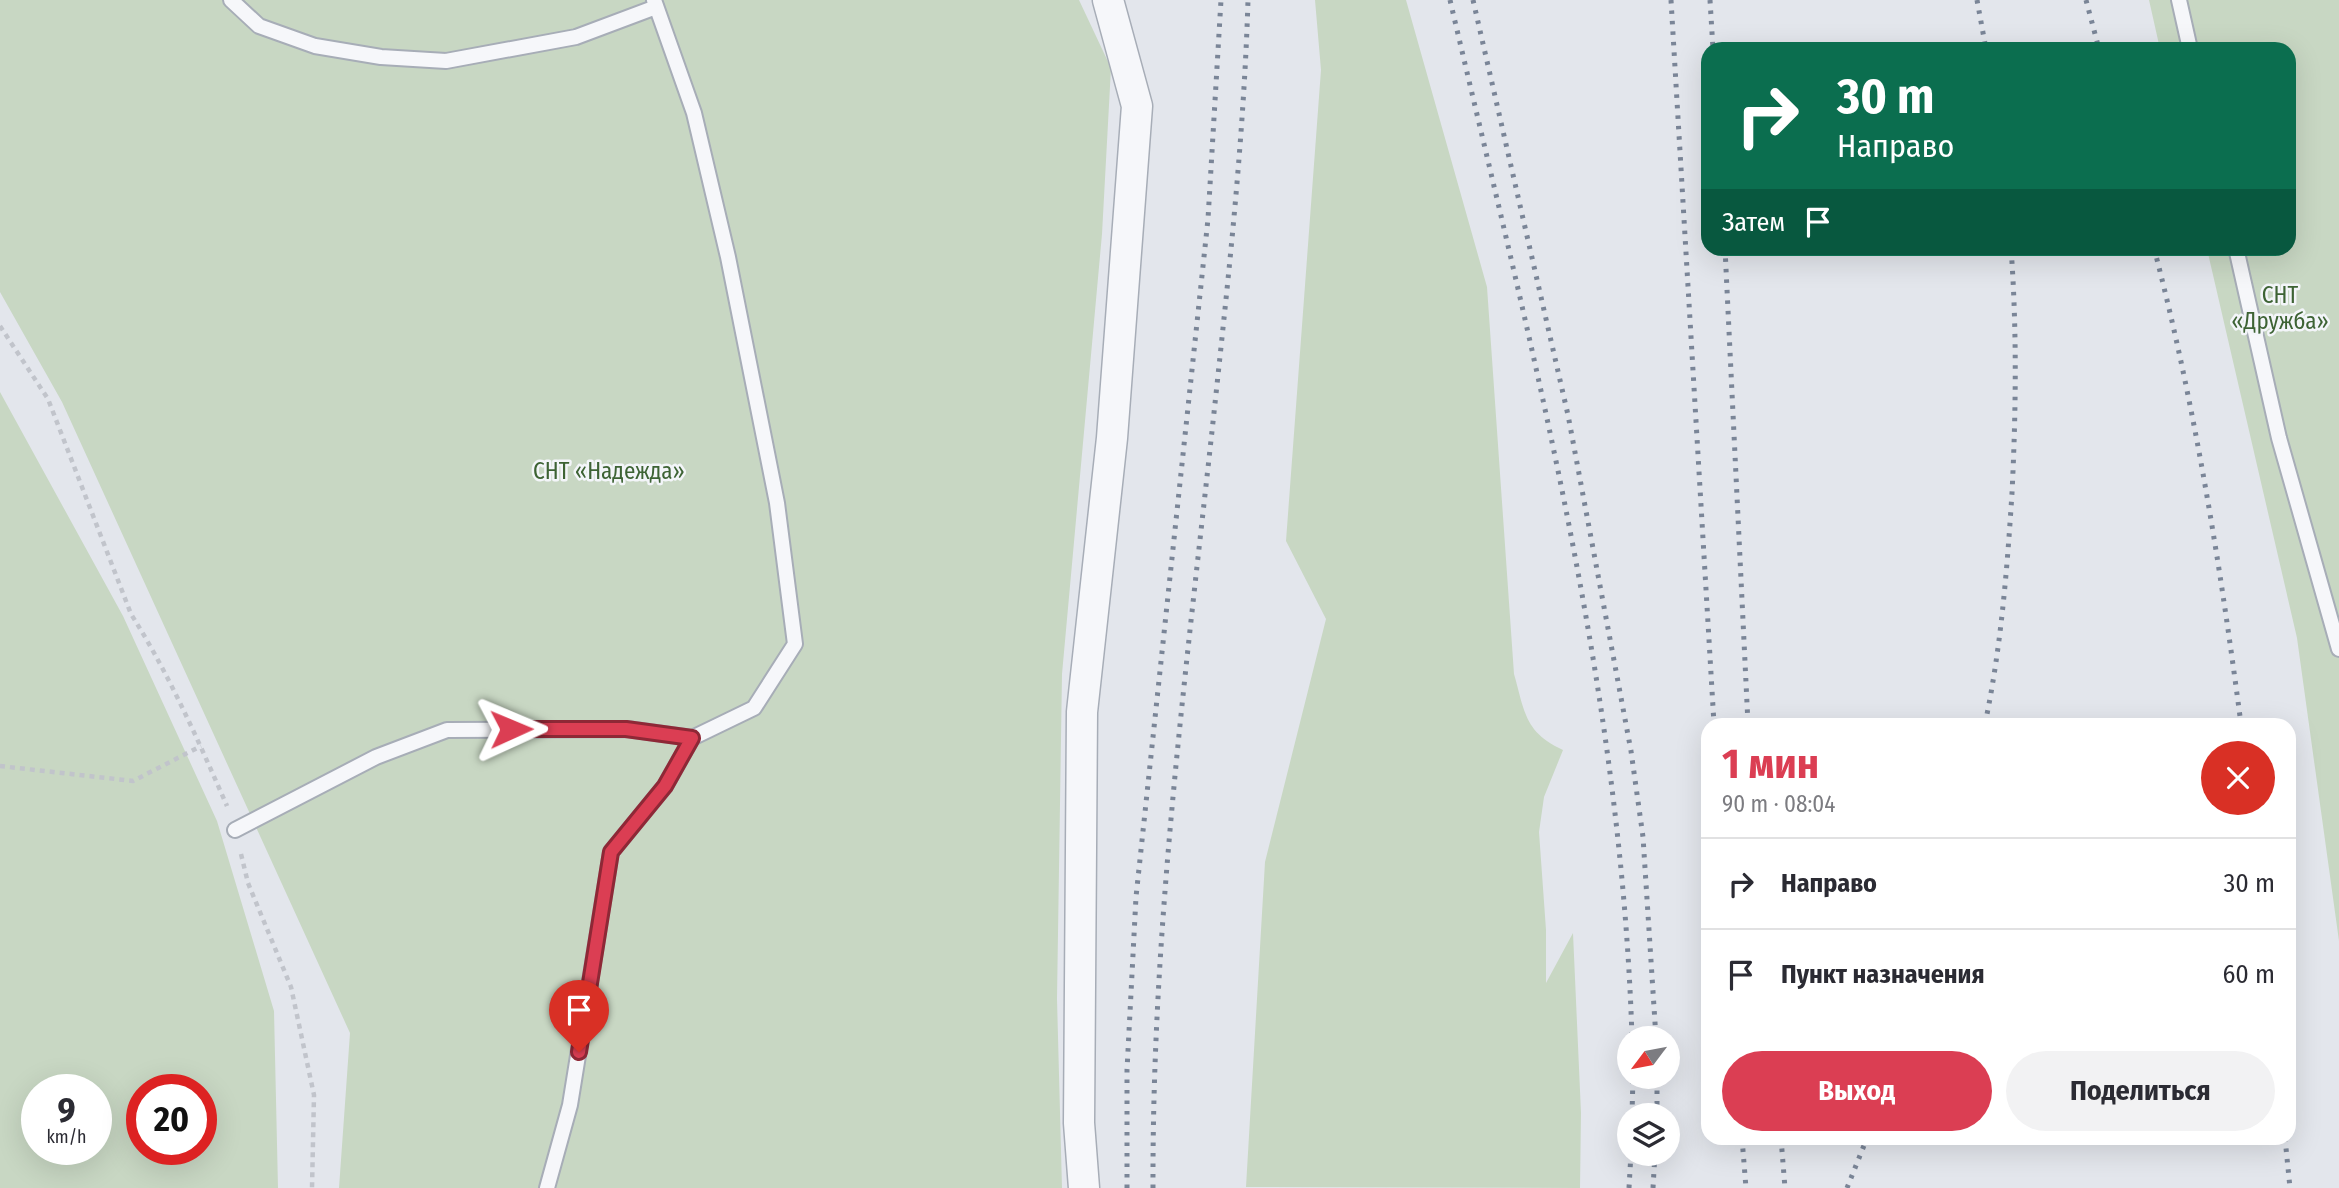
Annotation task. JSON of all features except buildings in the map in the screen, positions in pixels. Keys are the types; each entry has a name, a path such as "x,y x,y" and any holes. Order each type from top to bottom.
{"street":[{"path":"1084,1188 1079,1123 1082,712 1112,438 1137,106 1108,0"}],"lane":[{"path":"231,0 259,26 315,47 381,57 446,61 576,37 655,4 694,113 729,257 777,503 794,644 754,708 692,738 626,729 447,730 376,757 236,830"},
{"path":"2179,0 2188,42"},
{"path":"2238,256 2279,438 2339,649"},
{"path":"547,1188 570,1105 611,852 665,786 692,738"}],"path":[{"path":"0,326 48,399 131,614 151,645 201,746 236,830 248,883 291,987 314,1095 312,1188"},
{"path":"0,766 133,781 201,746"}],"green space":[{"name":"СНТ «Надежда»","path":"0,0 1079,0 1111,68 1102,234 1062,674 1057,999 1062,1188 339,1188 350,1033 62,402 0,292"},
{"path":"1315,0 1406,0 1487,287 1514,674 1524,710 1533,728 1540,736 1563,750 1544,797 1539,832 1546,930 1546,983 1573,933 1581,1113 1580,1188 1246,1187 1265,862 1326,619 1286,541 1321,70"},
{"name":"СНТ «Дружба»","path":"2149,0 2339,0 2339,941 2297,638 2209,256 2296,256 2296,42 2158,42"},
{"path":"0,392 123,616 217,821 274,1011 278,1188 0,1188"}],"railway":[{"path":"1127,1188 1127,1070 1136,897 1208,219 1221,0"},
{"path":"1153,1188 1158,989 1165,890 1183,691 1231,247 1240,148 1248,0"},
{"path":"1450,0 1540,386 1591,644 1610,774 1624,906 1631,1026"},
{"path":"1473,0 1568,415 1631,751 1643,837 1655,1026"},
{"path":"1671,0 1714,718"},
{"path":"1710,0 1713,42"},
{"path":"1977,0 1985,42"},
{"path":"2086,0 2097,42"},
{"path":"1725,256 1748,718"},
{"path":"1986,718 1999,638 2012,493 2015,370 2011,256"},
{"path":"2156,256 2182,366 2205,485 2240,718"},
{"path":"1632,1103 1633,1089"},
{"path":"1657,1089 1657,1103"},
{"path":"1743,1145 1746,1188"},
{"path":"1782,1145 1785,1188"},
{"path":"1847,1188 1864,1145"},
{"path":"2286,1145 2290,1188"},
{"path":"1629,1188 1630,1166"},
{"path":"1653,1188 1654,1166"}],"route":[{"path":"511,729 626,729 692,738 665,786 611,852 579,1052"}]}
